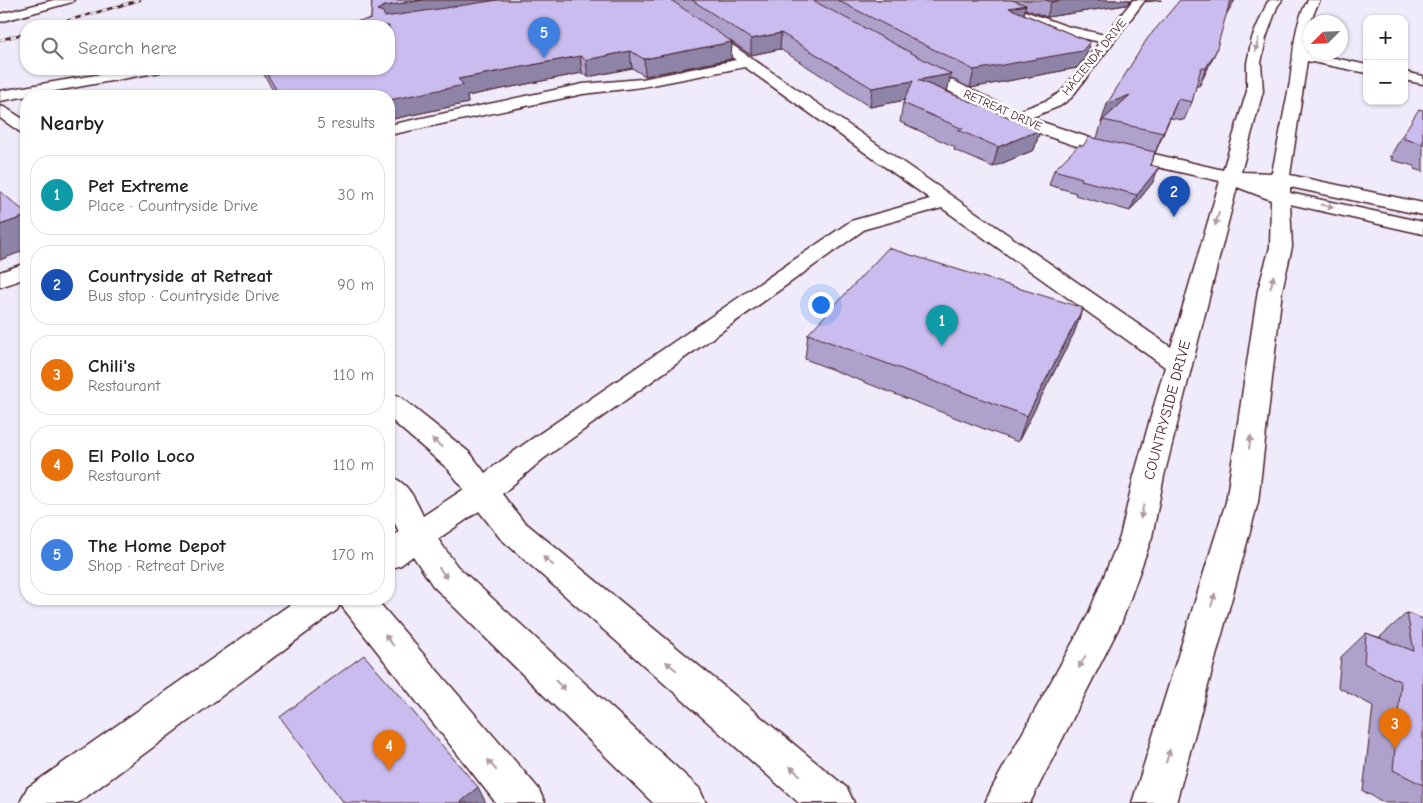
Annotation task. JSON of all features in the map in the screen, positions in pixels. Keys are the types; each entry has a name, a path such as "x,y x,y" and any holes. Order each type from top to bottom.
{"street":[{"path":"0,18 68,0"},
{"path":"659,0 1179,365"},
{"path":"984,0 1059,30 1084,37 1110,40"},
{"name":"HACIENDA DRIVE","path":"1015,118 1054,103 1066,95 1139,0"},
{"name":"COUNTRYSIDE DRIVE","path":"1007,803 1104,621 1136,537 1149,476 1229,177 1248,120 1255,91 1254,63 1258,38 1271,6 1276,0"},
{"path":"1307,15 1314,0"},
{"name":"RETREAT DRIVE","path":"904,60 980,102 1015,118 1096,146 1280,188"},
{"path":"1154,803 1242,502 1270,290 1281,247 1280,188 1305,60"},
{"path":"1335,60 1363,68"},
{"path":"1348,60 1363,62"},
{"path":"395,129 583,89 642,83 749,62"},
{"path":"1408,71 1423,74"},
{"path":"34,90 121,75"},
{"path":"1408,77 1423,80"},
{"path":"0,96 20,93"},
{"path":"0,111 20,124"},
{"path":"1280,188 1423,209"},
{"path":"1280,188 1423,228"},
{"path":"403,545 482,493 533,452 858,225 945,201"},
{"path":"0,280 20,272"},
{"path":"395,408 459,461 511,529 832,803"},
{"path":"395,496 401,504 403,545"},
{"path":"403,545 445,576 684,803"},
{"path":"42,803 317,605"},
{"path":"360,605 523,803"}],"building":[{"path":"372,0 423,0 385,6 377,10 383,12 385,17 498,0 671,0 732,42 644,59 630,51 586,60 580,56 458,79 464,85 395,99 395,90 276,90 268,75 395,75 395,20 365,20 371,19"},
{"path":"692,0 812,0 951,74 918,80 1040,130 998,147 958,130 963,129 903,103 913,81 872,88 781,33 751,39"},
{"path":"837,0 1012,0 1026,5 1009,8 1090,42 1082,51 974,70"},
{"path":"1046,0 1063,0 1051,2"},
{"path":"1180,0 1232,0 1216,51 1206,68 1201,68 1192,102 1178,99 1163,133 1103,120 1130,95 1107,104 1147,39"},
{"path":"1419,109 1423,110 1423,144 1404,139 1406,137 1402,136"},
{"path":"1089,137 1155,152 1150,165 1159,167 1137,195 1081,180 1082,178 1054,170 1079,145 1083,146"},
{"path":"0,191 20,208 20,218 0,225"},
{"path":"888,248 1083,308 1027,416 808,334"},
{"path":"1407,613 1423,619 1423,785 1393,770 1401,682 1364,663 1366,633 1414,651"},
{"path":"364,655 478,787 460,803 344,803 280,717"}],"railway":[{"path":"70,20 140,0"},
{"path":"0,40 20,35"}],"place":[{"name":"The Home Depot","path":"544,58"},
{"name":"Countryside at Retreat","path":"1174,217"},
{"name":"Pet Extreme","path":"942,346"},
{"name":"Chili's","path":"1395,749"},
{"name":"El Pollo Loco","path":"389,771"}]}
